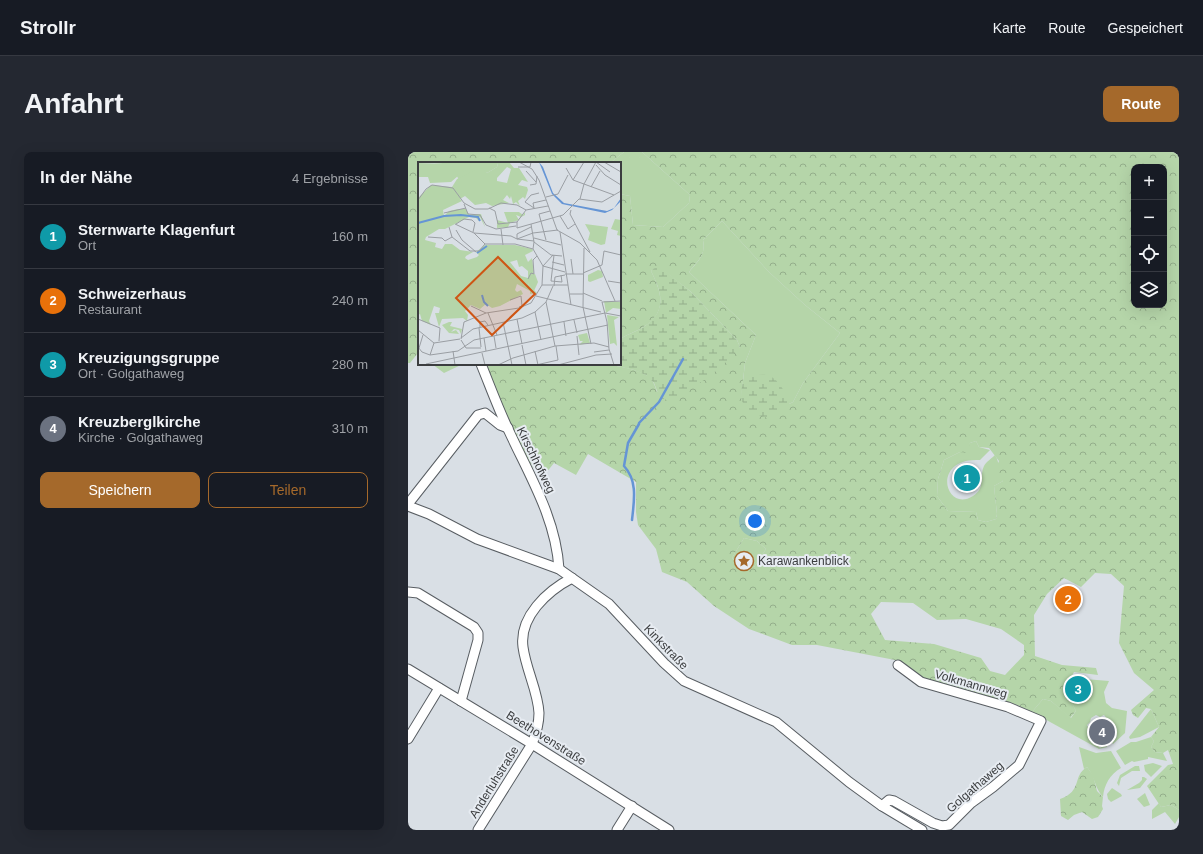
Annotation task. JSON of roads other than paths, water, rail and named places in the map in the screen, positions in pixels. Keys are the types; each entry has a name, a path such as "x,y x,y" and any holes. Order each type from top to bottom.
{"street":[{"name":"Kirschhofweg","path":"481,365 508,428 546,507 558,549 559,569"},
{"path":"408,505 478,415 485,413 500,425 508,428"},
{"name":"Kinkstraße","path":"408,505 429,514 477,539 559,569 609,604 664,664 684,681 776,722 843,778 882,806 922,830"},
{"name":"Anderluhstraße","path":"478,830 532,744 538,728 539,714 537,701 523,648 525,625 539,603 572,578"},
{"path":"408,592 418,593 474,627 478,633 478,640 461,701"},
{"name":"Volkmannweg","path":"898,665 921,682 1008,706 1041,721"},
{"name":"Beethovenstraße","path":"408,669 670,830"},
{"path":"408,739 439,688"},
{"name":"Golgathaweg","path":"882,806 889,800 894,801 933,823 942,826 949,825 971,803 993,787 1018,765 1041,721"},
{"path":"617,830 632,806"}],"waterway":[{"path":"639,423 659,402 683,359"},
{"path":"632,520 634,499 633,485 624,466 628,443 639,424"}],"place":[{"name":"Sternwarte Klagenfurt","path":"967,478"},
{"name":"Karawankenblick","path":"744,561"},
{"name":"Schweizerhaus","path":"1068,599"},
{"name":"Kreuzigungsgruppe","path":"1078,689"},
{"name":"Kreuzberglkirche","path":"1102,732"}]}
